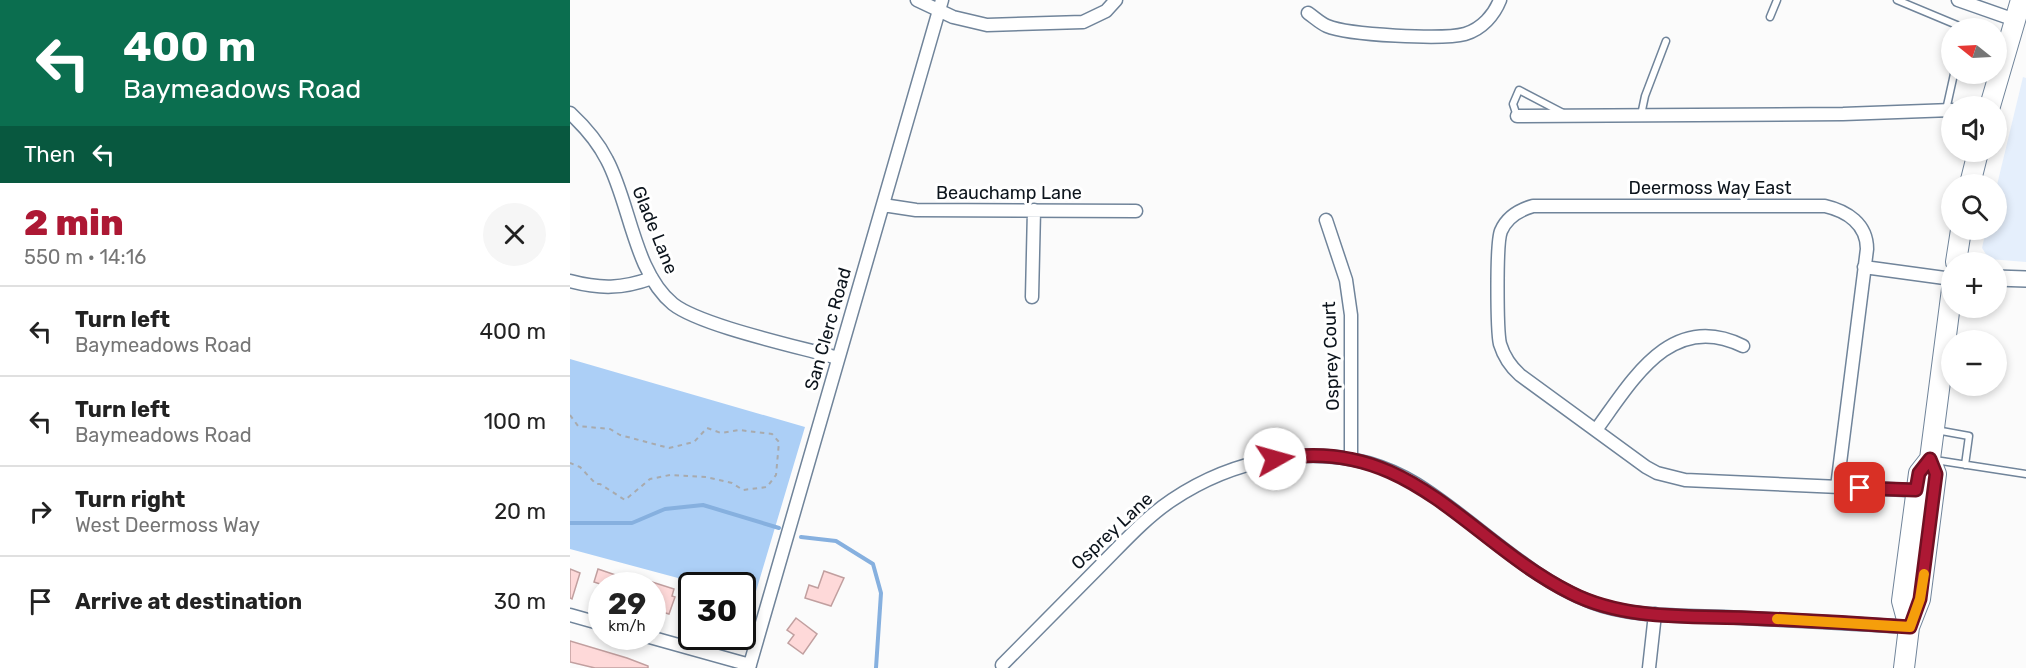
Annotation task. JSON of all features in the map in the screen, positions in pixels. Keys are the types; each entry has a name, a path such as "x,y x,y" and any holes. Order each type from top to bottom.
{"main road":[{"path":"2007,34 2015,20 2021,0"},
{"path":"1904,668 1910,627 1920,599 1936,474 1930,459 1948,318"},
{"path":"1910,627 1902,601 1919,473 1930,459"}],"street":[{"path":"917,0 940,5 953,17 987,25 1083,22 1098,15 1116,0"},
{"path":"1308,12 1327,26 1378,34 1449,36 1466,34 1480,27 1495,14 1500,0"},
{"path":"1958,0 2015,20"},
{"name":"San Clerc Road","path":"750,666 940,5"},
{"path":"1517,116 1903,113 1924,109 1941,110"},
{"name":"Glade Lane","path":"570,113 590,134 607,160 652,278 674,304 693,315 838,358"},
{"name":"Beauchamp Lane","path":"883,206 916,210 1136,211"},
{"name":"Deermoss Way East","path":"1596,430 1520,375 1512,367 1501,345 1499,238 1507,221 1513,215 1533,206 1825,206 1844,212 1860,227 1867,243 1837,487"},
{"path":"1032,297 1034,210"},
{"name":"Osprey Court","path":"1326,220 1346,280 1351,315 1351,458"},
{"path":"1864,267 1941,278"},
{"path":"570,280 592,287 611,288 631,285 652,278"},
{"path":"2007,278 2026,279"},
{"path":"1743,346 1724,336 1695,337 1661,351 1641,369 1596,430 1646,467 1671,478 1916,490"},
{"name":"Osprey Lane","path":"1002,665 1144,522 1171,500 1216,476 1258,463 1292,456 1351,458 1383,468 1416,484 1570,593 1613,608 1655,614 1910,627"},
{"path":"1649,668 1655,614"},
{"path":"570,615 588,620"},
{"path":"666,642 750,666"}],"lane":[{"path":"1770,18 1777,0"},
{"path":"1897,0 1941,18"},
{"path":"1641,116 1645,96 1666,41"},
{"path":"1517,116 1513,104 1519,90 1568,116"},
{"path":"1933,429 1969,436 1965,465"},
{"path":"1930,459 2026,474"}],"path":[{"path":"570,415 578,426 610,429 620,435 669,448 694,442 706,428 721,433 739,430 772,434 779,442 776,475 767,487 743,490 732,483 706,477 670,475 650,479 625,500 600,484 596,484 580,467 570,464"}],"shaded area":[{"path":"2023,77 2026,78 2026,262 2007,260 2007,252 1985,252 1982,248 1984,240 2007,240 2007,174 2000,174 2003,162 2007,162 2007,143"},
{"path":"570,359 805,427 756,591 756,572 678,572 678,578 666,575 666,572 656,572 570,549"}],"building":[{"path":"570,569 580,573 572,599 570,598"},
{"path":"824,571 844,578 831,606 805,598 809,585 818,588"},
{"path":"666,586 674,589 672,596 675,597 669,614 666,613"},
{"path":"796,618 817,634 803,654 788,643 794,635 787,630"},
{"path":"570,641 588,646 588,650 600,650 627,658 648,666 648,668 595,668 570,662"}],"waterway":[{"path":"570,523 632,523 665,509 703,505 779,528"},
{"path":"801,537 836,541 873,564 881,593 876,668"}],"slow traffic":[{"path":"1777,619 1910,627 1920,599 1924,574"}],"route":[{"path":"1275,459 1318,455 1351,458 1383,468 1416,484 1552,582 1591,603 1631,612 1655,614 1910,627 1920,599 1936,474 1930,459 1919,473 1916,490 1860,488"}]}
